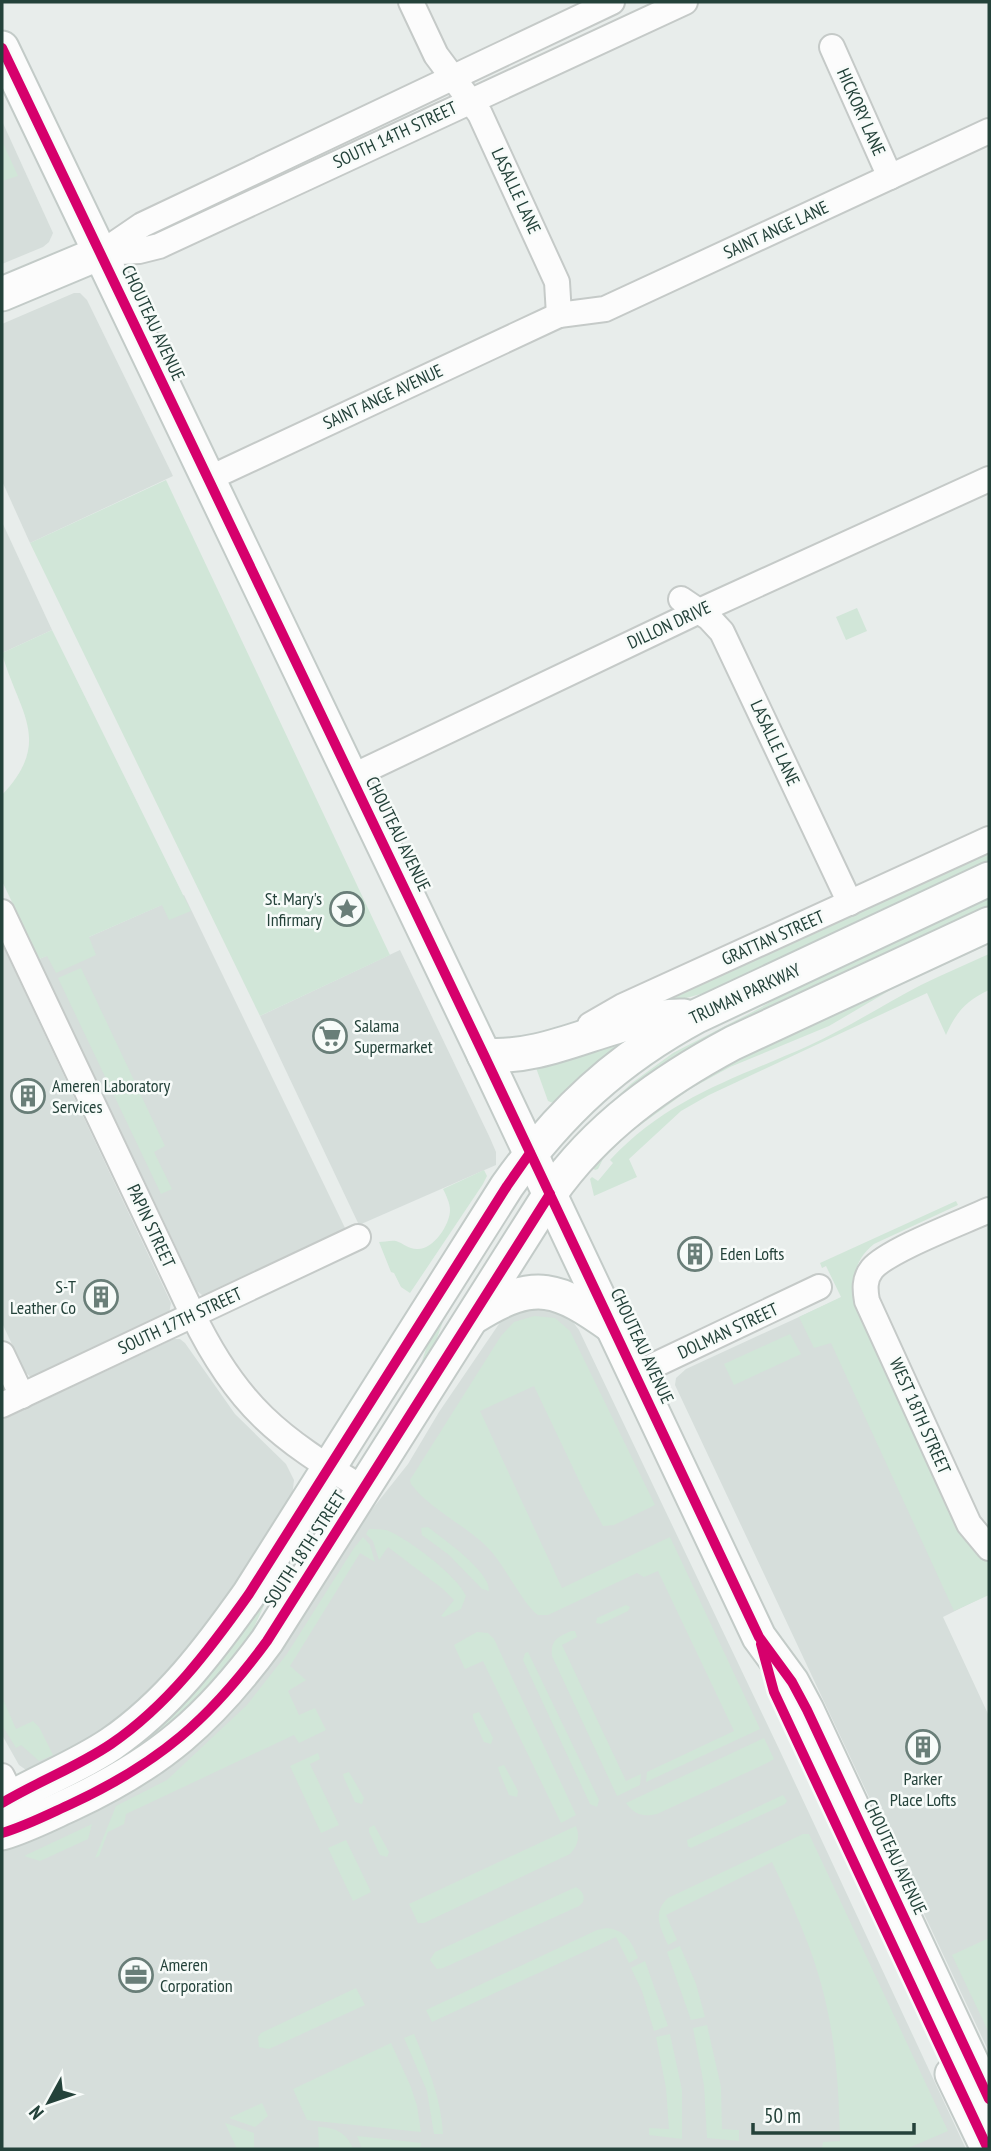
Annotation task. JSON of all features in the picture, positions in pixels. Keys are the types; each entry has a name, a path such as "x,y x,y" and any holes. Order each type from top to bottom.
{"main road":[{"name":"CHOUTEAU AVENUE","path":"2,48 636,1374 759,1637 774,1692 988,2149"},
{"name":"SOUTH 14TH STREET","path":"2,294 100,253"},
{"name":"TRUMAN PARKWAY","path":"530,1153 563,1116 633,1054 697,1016 989,879"},
{"path":"550,1194 579,1156 604,1131 665,1082 694,1064 989,924"},
{"path":"484,1055 526,1053 656,1017 697,1016"},
{"name":"SOUTH 18TH STREET","path":"9,1806 112,1744 143,1720 213,1645 249,1594 530,1153"},
{"name":"SOUTH 18TH STREET","path":"9,1806 90,1795 149,1762 197,1723 231,1688 267,1642 550,1194"},
{"path":"473,1317 520,1293 543,1291 569,1299 614,1329"},
{"name":"CHOUTEAU AVENUE","path":"759,1637 792,1682 807,1710 989,2099"}],"street":[{"name":"LASALLE LANE","path":"411,2 436,55 480,114 557,282 559,315"},
{"name":"SOUTH 14TH STREET","path":"100,253 142,225 451,76 612,2"},
{"name":"SOUTH 14TH STREET","path":"100,253 139,251 159,246 685,2"},
{"name":"HICKORY LANE","path":"832,47 890,177"},
{"name":"SAINT ANGE LANE","path":"559,315 605,309 989,131"},
{"name":"SAINT ANGE AVENUE","path":"208,479 559,315"},
{"name":"DILLON DRIVE","path":"351,777 689,606 989,479"},
{"name":"LASALLE LANE","path":"689,606 709,618 722,632 850,903"},
{"name":"GRATTAN STREET","path":"560,1044 623,1006 989,839"},
{"name":"PAPIN STREET","path":"2,912 193,1315 219,1362 244,1399 286,1438 328,1468 364,1489"},
{"name":"WEST 18TH STREET","path":"989,1210 891,1255 872,1269 865,1285 867,1301 969,1524 989,1548"},
{"name":"SOUTH 17TH STREET","path":"12,1401 358,1237"},
{"name":"DOLMAN STREET","path":"636,1374 819,1287"},
{"path":"2,1354 12,1401"}],"shaded area":[{"path":"2,121 53,233 43,247 2,264"},
{"path":"74,293 80,293 87,300 173,476 30,543 2,481 2,324"},
{"path":"2,522 52,630 2,653"},
{"path":"184,895 346,1230 207,1296 197,1291 39,959"},
{"path":"2,944 171,1303 169,1314 32,1378 25,1372 2,1323"},
{"path":"400,950 490,1138 496,1152 496,1165 359,1225 260,1016"},
{"path":"851,1293 989,1594 943,1617 989,1716 989,2052 675,1385 676,1378 686,1369"},
{"path":"544,1303 570,1318 579,1330 966,2149 2,2149 2,1852 132,1786 350,1537 408,1464 439,1412 503,1318"},
{"path":"174,1339 185,1343 235,1414 286,1464 294,1480 292,1497 183,1663 105,1732 29,1772 19,1765 2,1735 2,1420"}],"green space":[{"path":"2,141 18,176 2,181"},
{"path":"166,480 390,955 260,1016 30,543"},
{"path":"857,608 867,631 846,640 836,617"},
{"path":"52,630 191,911 169,920 162,905 89,937 96,955 56,973 47,956 39,959 2,881 2,795 18,776 26,758 29,741 23,709 2,653"},
{"path":"989,852 989,863 715,990 629,1014"},
{"path":"989,893 989,909 589,1129 585,1126 632,1083 673,1053 760,1008 827,969"},
{"path":"989,939 989,944 892,989 829,1026 730,1067 690,1089 628,1134 603,1159 598,1169 590,1166 634,1122 717,1066"},
{"path":"989,954 989,990 963,1008 946,1035 927,993 709,1095 681,1111 629,1159 637,1177 594,1196 590,1179 592,1177 598,1181 613,1163 610,1160 632,1139 679,1105 728,1080 808,1046 921,985"},
{"path":"81,968 165,1146 154,1152 172,1189 161,1194 58,978"},
{"path":"638,1033 591,1067 553,1103 548,1101 535,1065"},
{"path":"484,1170 487,1176 483,1184 410,1293 401,1287 391,1272 379,1242 396,1241 417,1249 429,1245 440,1236 449,1216 449,1205 443,1189"},
{"path":"956,1201 958,1205 874,1244 860,1260 855,1276 861,1315 964,1538 976,1552 989,1561 989,1595 954,1611 831,1343 814,1348 799,1317 841,1297 826,1266 822,1268 820,1263"},
{"path":"490,1236 494,1239 446,1313 432,1352 376,1445 371,1443 420,1367 434,1325"},
{"path":"534,1316 555,1318 570,1331 655,1505 614,1525 603,1526 534,1386 480,1411 562,1588 670,1537 760,1729 646,1782 647,1772 734,1731 658,1571 644,1577 637,1573 548,1615 538,1615 490,1550 428,1502 410,1480 501,1336 514,1322"},
{"path":"790,1334 801,1354 734,1385 724,1364"},
{"path":"314,1513 320,1516 267,1599 242,1654 173,1727 80,1786 77,1779"},
{"path":"428,1527 474,1565 482,1574 489,1591 482,1589 449,1555 422,1535 421,1528"},
{"path":"369,1529 386,1530 395,1534 442,1568 466,1596 461,1609 441,1616 454,1600 388,1547 379,1560 373,1541 366,1534"},
{"path":"363,1537 370,1545 375,1562 360,1553 290,1666 306,1680 288,1691 299,1715 315,1708 326,1730 299,1743 294,1735 126,1814 124,1824 108,1832 99,1856 95,1858 116,1806 167,1780 247,1705 287,1654"},
{"path":"626,1605 630,1607 628,1611 601,1624 596,1623 597,1618"},
{"path":"575,1631 577,1637 562,1645 626,1781 641,1774 640,1785 617,1796 552,1656 552,1646 556,1640"},
{"path":"477,1632 488,1633 494,1639 576,1815 561,1823 483,1661 465,1669 454,1645"},
{"path":"528,1652 599,1800 597,1807 590,1804 523,1660"},
{"path":"2,1697 16,1729 33,1721 39,1727 53,1755 39,1761 21,1745 16,1748 2,1725"},
{"path":"479,1712 493,1738 491,1744 484,1742 473,1718 473,1714"},
{"path":"764,1738 774,1759 767,1763 657,1814 640,1814 626,1803"},
{"path":"318,1753 320,1759 310,1764 339,1825 321,1833 290,1766"},
{"path":"504,1765 518,1791 517,1797 509,1795 499,1771 498,1767"},
{"path":"349,1772 364,1798 362,1804 355,1802 344,1778 343,1774"},
{"path":"783,1795 787,1801 785,1804 691,1848 688,1846 687,1840"},
{"path":"92,1824 88,1839 40,1861 24,1856"},
{"path":"374,1825 389,1852 387,1857 380,1855 369,1832 369,1828"},
{"path":"576,1826 578,1841 570,1854 424,1923 418,1923 409,1904"},
{"path":"803,1834 809,1834 948,2131 906,2149 822,2148 823,2142 840,2141 837,2077 831,2029 824,1993 812,1955 772,1862 666,1915 677,1940 668,1945 660,1926 660,1909 668,1898"},
{"path":"346,1840 371,1892 353,1901 328,1848"},
{"path":"576,1887 584,1897 579,1906 443,1968 437,1969 430,1960 435,1952"},
{"path":"607,1928 619,1931 627,1938 638,1958 629,1963 616,1937 432,2022 426,2010 597,1930"},
{"path":"989,1938 989,2033 952,1955"},
{"path":"680,1946 696,1984 705,2017 691,2020 667,1952"},
{"path":"645,1961 668,2026 654,2031 642,1991 631,1968"},
{"path":"356,1988 365,2005 269,2049 259,2047 258,2037 261,2033"},
{"path":"707,2025 721,2087 722,2129 739,2130 739,2141 707,2138 704,2085 693,2028"},
{"path":"414,2034 437,2095 443,2134 434,2134 427,2091 404,2038"},
{"path":"670,2034 682,2090 682,2139 649,2135 649,2128 669,2129 666,2088 656,2037"},
{"path":"391,2043 411,2087 421,2132 307,2120 293,2089"},
{"path":"262,2103 268,2116 255,2127 229,2118"},
{"path":"225,2123 254,2133 254,2149 237,2149"},
{"path":"318,2127 340,2132 353,2149 319,2149"},
{"path":"357,2136 421,2143 420,2149 362,2149"}],"cycle path":[{"path":"2,48 759,1637 792,1682 807,1710 989,2099"},
{"path":"2,1803 111,1744 151,1712 187,1675 249,1594 530,1153"},
{"path":"2,1833 71,1804 131,1772 180,1737 246,1669 267,1641 550,1194"},
{"path":"761,1644 774,1692 988,2149"}],"place":[{"name":"St. Mary's Infirmary","path":"347,909"},
{"name":"Salama Supermarket","path":"330,1036"},
{"name":"Ameren Laboratory Services","path":"28,1096"},
{"name":"Eden Lofts","path":"695,1254"},
{"name":"S-T Leather Co","path":"101,1297"},
{"name":"Parker Place Lofts","path":"923,1747"},
{"name":"Ameren Corporation","path":"136,1975"}]}
